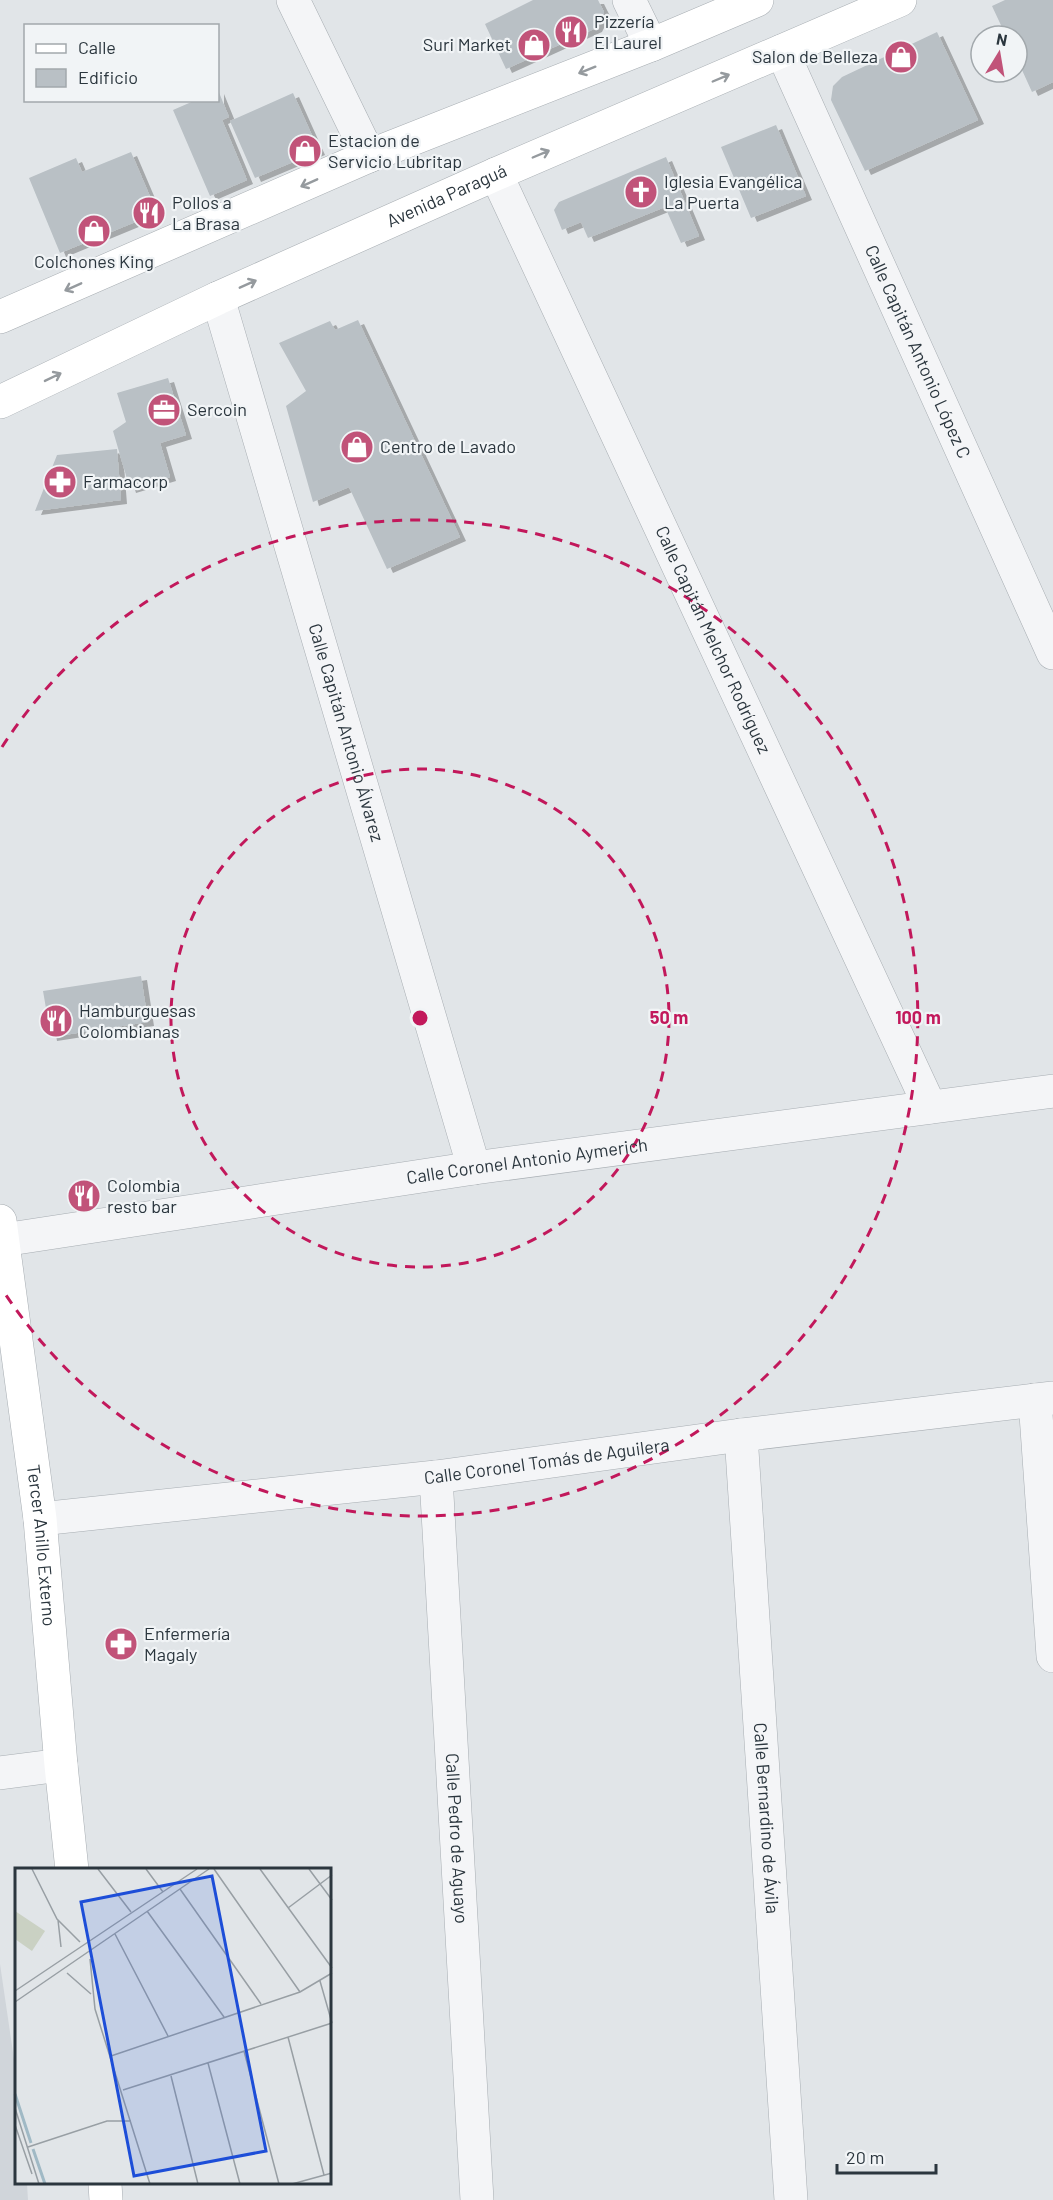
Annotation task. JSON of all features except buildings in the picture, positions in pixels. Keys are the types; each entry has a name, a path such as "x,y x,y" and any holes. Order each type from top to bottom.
{"main road":[{"path":"0,317 369,156 651,45 757,0"},
{"name":"Avenida Paraguá","path":"0,402 218,298 496,174 900,0"},
{"name":"Tercer Anillo Externo","path":"1,1230 40,1519 72,1868"},
{"path":"105,2185 106,2200"}],"street":[{"path":"293,0 369,156"},
{"path":"629,0 651,45"},
{"name":"Calle Capitán Antonio López C","path":"782,51 1053,653"},
{"name":"Calle Capitán Melchor Rodríguez","path":"496,174 930,1107"},
{"name":"Calle Capitán Antonio Álvarez","path":"218,298 474,1168"},
{"name":"Calle Coronel Antonio Aymerich","path":"1,1230 1053,1091"},
{"path":"1044,1399 1053,1656"},
{"name":"Calle Coronel Tomás de Aguilera","path":"40,1519 436,1477 741,1435 1044,1399"},
{"name":"Calle Bernardino de Ávila","path":"741,1435 791,2200"},
{"name":"Calle Pedro de Aguayo","path":"436,1477 477,2200"},
{"path":"0,1773 61,1765"}],"shaded area":[{"path":"0,1964 15,2066 15,2185 27,2185 28,2200 0,2200"}],"place":[{"name":"Pizzería El Laurel","path":"571,32"},
{"name":"Suri Market","path":"534,45"},
{"name":"Salon de Belleza","path":"901,57"},
{"name":"Estacion de Servicio Lubritap","path":"305,151"},
{"name":"Iglesia Evangélica La Puerta","path":"641,192"},
{"name":"Pollos a La Brasa","path":"149,213"},
{"name":"Colchones King","path":"94,231"},
{"name":"Sercoin","path":"164,410"},
{"name":"Centro de Lavado","path":"357,447"},
{"name":"Farmacorp","path":"60,482"},
{"name":"Hamburguesas Colombianas","path":"56,1021"},
{"name":"Colombia resto bar","path":"84,1196"},
{"name":"Enfermería Magaly","path":"121,1644"}]}
